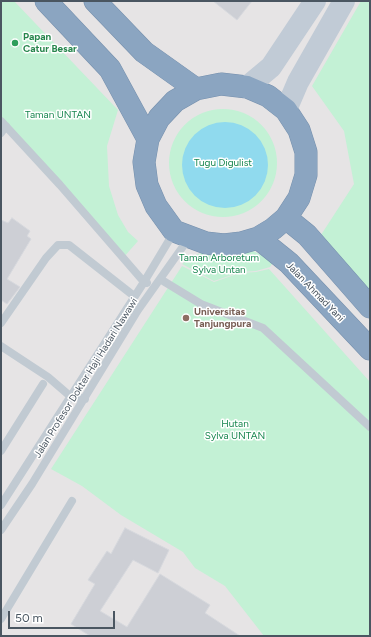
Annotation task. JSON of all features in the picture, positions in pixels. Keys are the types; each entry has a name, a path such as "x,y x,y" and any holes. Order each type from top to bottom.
{"highway":[{"path":"46,1 110,69 148,139"},
{"path":"94,1 144,52 196,89"},
{"path":"221,84 247,86 268,96 286,110 299,130 306,152 306,175 299,198 286,218 273,229 258,238 241,243 224,245 206,243 182,234 156,206 147,185 144,162 148,139 159,118 164,112 175,101 196,89 221,84"},
{"path":"286,218 307,235 370,307"},
{"name":"Jalan Ahmad Yani","path":"258,238 289,263 370,350"}],"street":[{"path":"247,86 271,67 315,1"},
{"path":"286,110 298,82 344,1"}],"lane":[{"path":"3,126 144,282 158,282 201,304 263,328 370,427"},
{"name":"Jalan Profesor Dokter Haji Hadari Nawawi","path":"1,505 134,296 182,234"},
{"name":"Jalan Profesor Dokter Haji Hadari Nawawi","path":"1,530 32,484 138,310 158,282 182,234"},
{"path":"1,323 46,258 58,245 69,245 134,296"},
{"path":"1,346 48,377 70,396 84,399"},
{"path":"1,451 43,384"},
{"path":"1,619 72,501"}],"shaded area":[{"name":"Universitas Tanjungpura","path":"1,1 370,1 370,636 1,636"}],"green space":[{"name":"Taman UNTAN","path":"1,1 14,1 118,110 107,146 109,186 118,215 128,232 138,241 123,258 1,122"},
{"path":"361,1 370,1 370,293 319,238 354,184 344,131 312,86"},
{"name":"Tugu Digulist","path":"223,109 244,113 261,125 273,142 277,163 273,184 261,201 244,213 223,217 202,213 185,201 173,184 169,163 173,142 185,125 202,113"},
{"name":"Taman Arboretum Sylva Untan","path":"233,249 253,251 274,261 270,267 256,271 241,272 214,281 182,264 192,256 211,250"},
{"name":"Hutan Sylva UNTAN","path":"182,266 214,282 240,273 269,269 370,382 370,636 264,636 225,586 195,568 183,552 121,515 82,486 51,469"}],"water":[{"name":"Tugu Digulist","path":"225,122 241,126 255,135 264,149 268,165 264,181 255,195 241,204 225,208 209,204 195,195 186,181 182,165 186,149 195,135 209,126"}],"building":[{"path":"213,1 252,1 237,20"},
{"path":"12,218 30,231 27,236 31,239 7,279 20,287 7,304 1,300 1,220 8,223"},
{"path":"125,528 169,550 158,573 133,560 100,611 127,627 160,574 210,605 205,613 240,636 90,636 71,624 95,584 88,580 107,551 111,554"}],"place":[{"name":"Papan Catur Besar","path":"15,43"},
{"name":"Universitas Tanjungpura","path":"186,318"}]}
